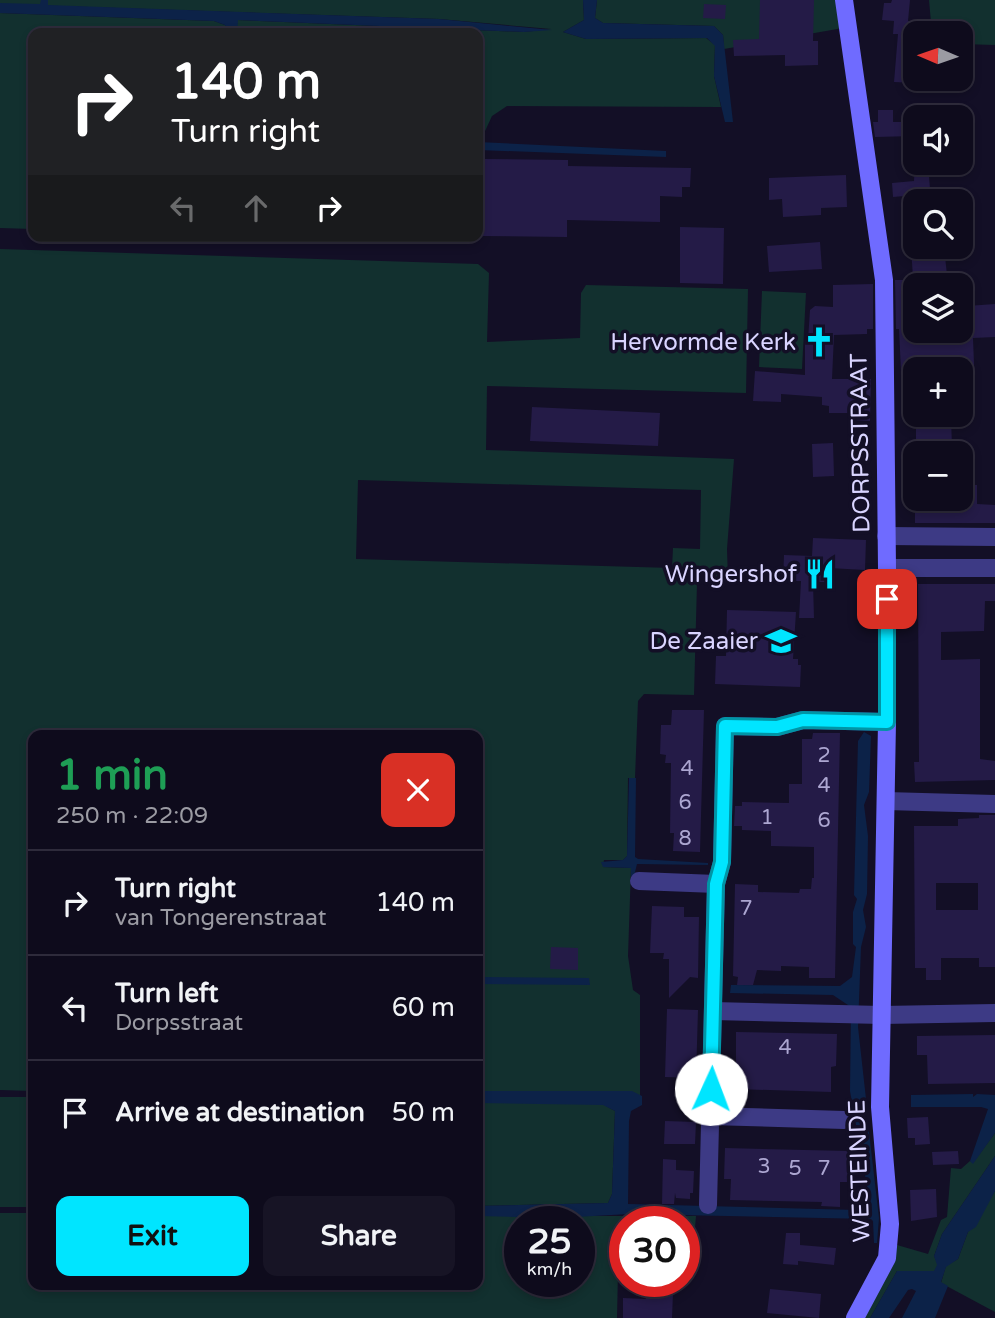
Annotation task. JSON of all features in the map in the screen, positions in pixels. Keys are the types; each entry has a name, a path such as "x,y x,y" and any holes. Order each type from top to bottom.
{"street":[{"name":"DORPSSTRAAT","path":"844,0 884,280 887,722 882,1015"},
{"path":"886,536 995,537"},
{"path":"887,568 995,568"},
{"path":"708,1205 716,884 722,862 725,726 777,727 803,720 887,722"},
{"path":"886,801 995,804"},
{"path":"639,881 716,884"},
{"path":"713,1011 882,1015 995,1013"},
{"name":"WESTEINDE","path":"855,1318 887,1258 890,1224 880,1107 882,1015"},
{"path":"710,1116 844,1120"}],"green space":[{"path":"0,0 583,0 584,20 563,32 586,39 706,38 715,45 714,76 721,107 507,106 492,116 483,136 483,30 524,32 551,29 439,19 0,4"},
{"path":"597,0 838,0 843,28 724,49 723,35 714,26 603,23 595,18"},
{"path":"929,0 995,0 995,45 973,44 973,21 931,21"},
{"path":"0,13 214,21 225,25 226,28 28,28 28,229 0,228"},
{"path":"237,20 428,28 237,28"},
{"path":"0,249 478,264 489,273 487,342 580,338 581,293 586,285 748,289 746,393 487,386 486,450 734,459 727,549 728,580 697,583 694,695 644,694 638,701 635,778 628,778 627,856 623,860 604,860 603,867 631,868 628,956 633,990 640,995 640,1096 631,1091 483,1091 483,730 28,730 28,1091 0,1090","holes":["358,480 701,490 700,549 673,548 672,568 356,559"]},
{"path":"762,291 806,293 802,369 759,367"},
{"path":"0,1097 28,1097 28,1207 0,1207"},
{"path":"483,1099 626,1099 606,1106 615,1111 612,1194 608,1203 483,1206"},
{"path":"995,1133 995,1156 942,1234 934,1256 938,1265 934,1272 897,1271 870,1318 865,1318 897,1245 928,1254 941,1220 947,1217 951,1168 961,1169 970,1161 973,1163"},
{"path":"995,1191 995,1312 941,1283 946,1266 958,1259 968,1232"},
{"path":"0,1213 28,1213 28,1290 483,1290 483,1216 504,1216 504,1297 595,1297 595,1216 609,1216 609,1297 617,1297 617,1318 0,1318"}],"water":[{"path":"41,0 48,0 48,5 439,19 552,30 524,32 483,30 483,28 238,20 237,28 226,28 225,25 214,21 0,13 0,3 40,4"},
{"path":"583,0 597,0 595,18 603,23 714,26 723,35 733,122 725,122 714,76 715,46 707,38 586,39 563,32 584,20"},
{"path":"483,142 666,151 666,157 483,150"},
{"path":"864,732 871,736 869,792 864,805 868,836 867,894 863,910 866,927 861,947 858,1027 867,1108 864,1118 869,1132 879,1218 877,1243 874,1243 871,1219 700,1215 700,1206 609,1206 609,1215 595,1216 595,1206 504,1206 504,1217 483,1216 483,1206 608,1203 612,1194 615,1111 603,1105 483,1103 483,1091 632,1091 642,1096 642,1105 631,1111 629,1121 628,1204 856,1210 865,1201 868,1192 850,1091 851,1007 833,995 730,993 731,985 840,986 852,977 856,947 853,944 853,912 857,899 854,895 858,741"},
{"path":"629,778 636,778 635,857 708,865 637,864 634,876 631,876 631,868 603,867 601,862 623,860 627,856"},
{"path":"483,977 589,978 590,985 483,984"},
{"path":"973,1094 973,1097 977,1094 995,1095 995,1133 973,1164 970,1161 988,1109 911,1107 911,1095"},
{"path":"995,1156 995,1191 976,1227 968,1232 958,1259 946,1267 941,1282 948,1286 935,1318 902,1318 916,1291 912,1289 908,1290 889,1318 870,1318 897,1271 934,1271 937,1265 934,1256 942,1234"}],"building":[{"path":"760,0 814,0 813,41 818,41 818,65 785,66 785,55 734,56 733,40 759,39"},
{"path":"892,0 910,0 908,21 903,21 903,82 894,82 898,34 893,34 894,21 882,20 884,3 891,3"},
{"path":"704,4 726,5 725,19 703,18"},
{"path":"878,110 893,110 893,122 903,122 903,136 875,137 873,122 878,122"},
{"path":"483,159 568,160 568,166 691,168 690,187 682,187 682,197 660,196 660,222 567,220 567,237 483,236"},
{"path":"846,175 847,207 821,208 821,215 783,217 782,199 769,200 769,178"},
{"path":"914,175 929,175 930,189 903,189 903,196 893,197 892,183 914,181"},
{"path":"680,227 724,228 723,284 680,283"},
{"path":"820,242 822,269 769,272 767,246"},
{"path":"912,259 945,259 947,273 913,273"},
{"path":"895,280 903,280 903,343 973,343 973,338 975,390 973,357 903,357 902,392 899,329 896,329"},
{"path":"873,284 873,329 867,329 867,334 834,335 832,379 871,379 870,421 853,420 854,413 829,413 829,406 822,405 822,397 781,394 781,402 753,401 755,371 805,375 805,339 808,340 810,310 815,306 833,307 833,285"},
{"path":"995,304 995,337 973,338 973,306"},
{"path":"532,407 660,413 658,446 530,441"},
{"path":"951,427 952,441 916,441 916,428"},
{"path":"833,443 834,476 813,477 812,444"},
{"path":"973,485 977,485 977,504 995,505 995,523 915,523 915,511 973,511"},
{"path":"813,538 866,540 865,570 829,568 828,582 813,582 814,618 799,618 801,581 783,581 784,555 812,556"},
{"path":"918,584 995,584 995,601 985,601 984,631 941,632 941,660 980,659 980,759 995,761 995,780 915,782 914,762 919,762"},
{"path":"727,610 796,612 793,659 798,659 798,665 801,665 800,687 715,684 716,656 726,656"},
{"path":"672,710 704,710 700,852 673,851 674,833 670,833 671,763 665,763 666,755 660,754 661,725 671,725"},
{"path":"813,733 840,733 835,978 809,978 809,967 781,966 781,971 757,970 753,985 737,985 738,977 733,976 735,884 758,885 758,892 799,893 800,889 811,889 814,878 814,847 771,846 771,831 742,830 742,826 734,826 735,806 742,806 742,802 789,803 789,784 802,784 802,739 812,739"},
{"path":"979,815 995,815 995,967 979,967 979,958 941,958 941,980 926,980 926,968 915,968 914,826 958,826 958,819 979,818","holes":["936,883 978,883 978,910 936,910"]},
{"path":"652,906 684,907 684,917 699,917 698,978 690,977 669,998 669,959 663,959 664,953 650,953"},
{"path":"551,947 578,948 578,970 550,969"},
{"path":"667,1009 698,1010 696,1078 665,1077"},
{"path":"736,1032 837,1034 836,1066 831,1067 831,1092 736,1089"},
{"path":"995,1035 995,1083 928,1084 927,1055 917,1055 917,1036"},
{"path":"928,1117 930,1144 915,1145 915,1138 908,1138 907,1118"},
{"path":"665,1121 696,1122 695,1144 664,1144"},
{"path":"725,1148 848,1151 848,1182 840,1182 840,1207 821,1206 822,1202 730,1200 731,1179 724,1179"},
{"path":"958,1151 959,1164 933,1165 932,1152"},
{"path":"663,1159 676,1160 676,1170 694,1171 693,1193 690,1193 690,1199 676,1198 675,1193 674,1204 662,1204"},
{"path":"936,1189 937,1217 911,1221 910,1190"},
{"path":"786,1233 800,1233 800,1245 836,1248 834,1265 798,1261 798,1265 783,1264"},
{"path":"770,1289 821,1294 819,1318 767,1313"},
{"path":"673,1297 672,1318 623,1318 623,1298"}],"place":[{"name":"Hervormde Kerk","path":"819,342"},
{"name":"Wingershof","path":"820,574"},
{"name":"De Zaaier","path":"781,641"}],"route":[{"path":"711,1089 716,884 722,862 725,726 777,727 803,720 887,722 887,599"}]}
